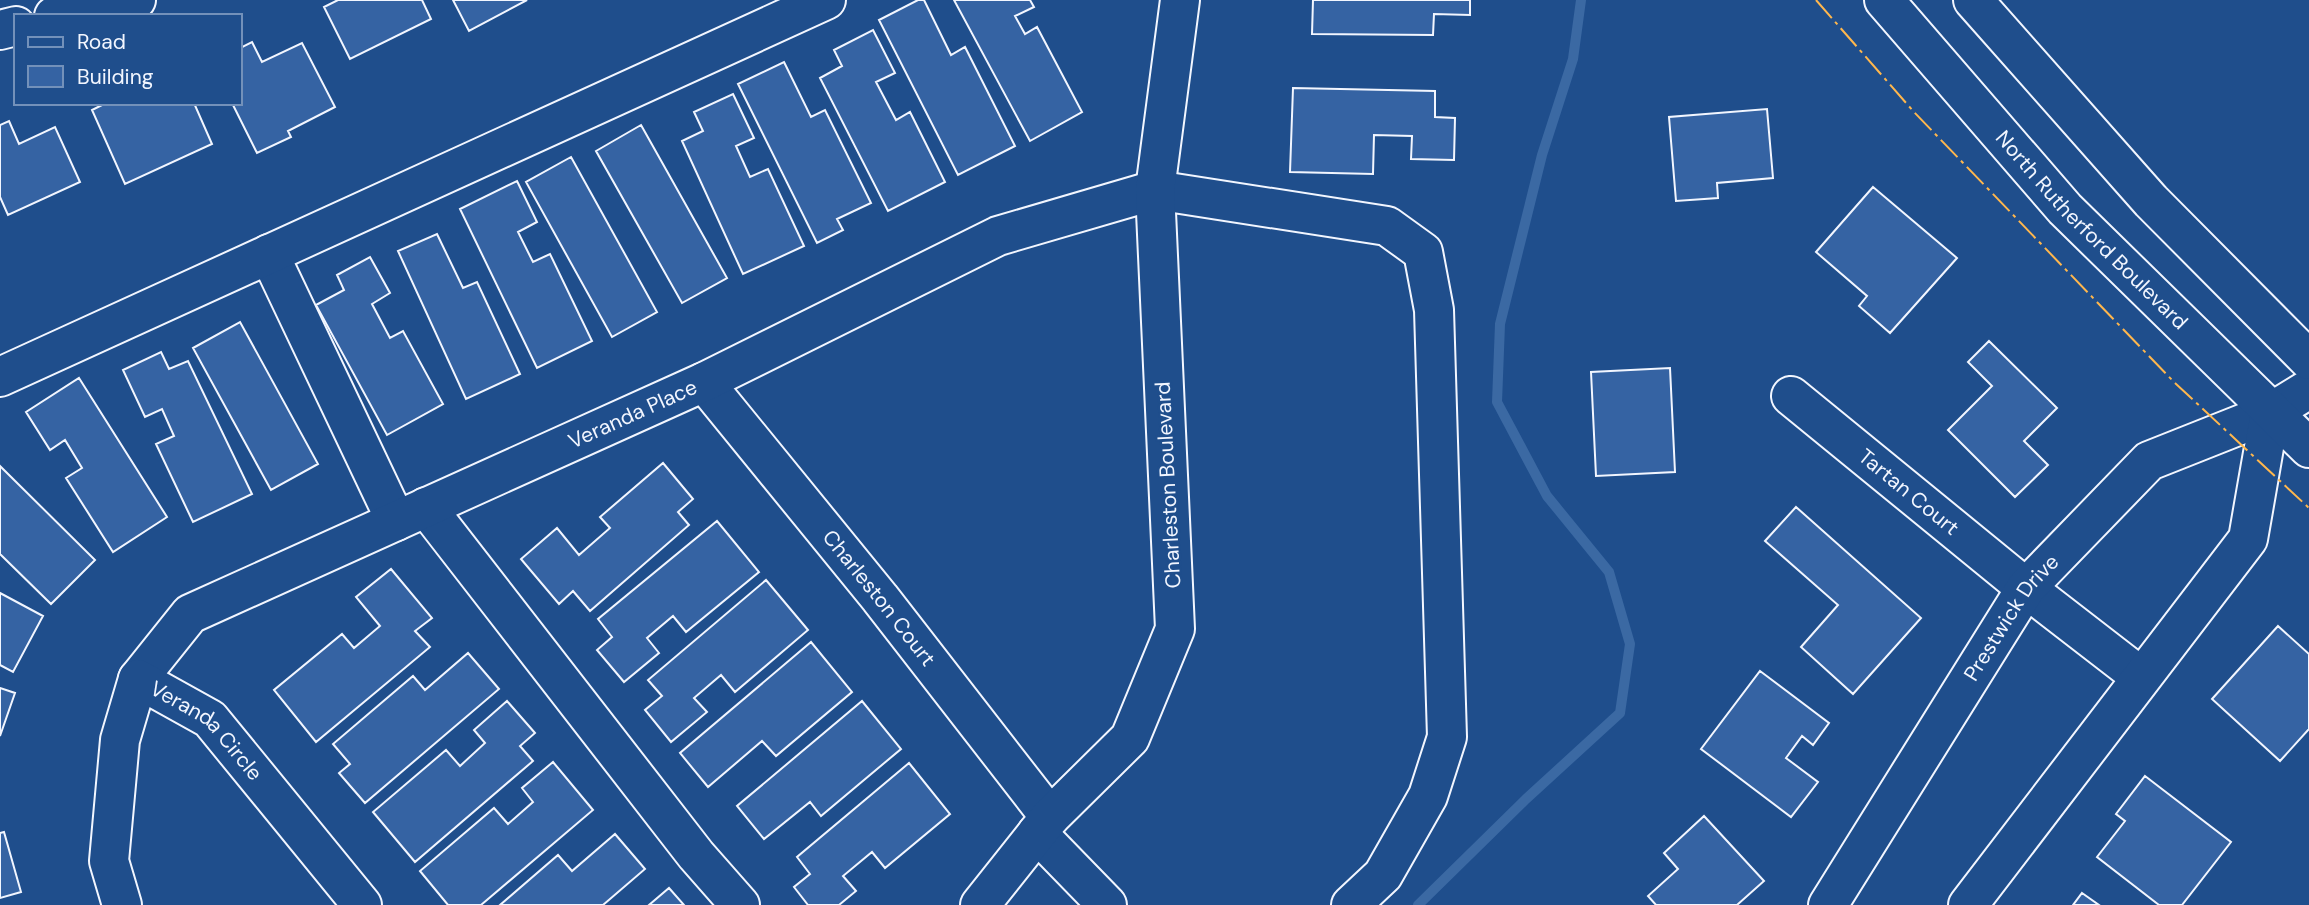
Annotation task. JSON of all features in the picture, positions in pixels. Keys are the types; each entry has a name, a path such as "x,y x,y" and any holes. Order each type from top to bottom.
{"street":[{"path":"64,14 136,0"},
{"path":"0,377 826,0"},
{"name":"Charleston Boulevard","path":"980,905 1044,825 1130,738 1174,629 1155,190 1180,0"},
{"path":"1973,0 2151,201 2309,360"},
{"name":"North Rutherford Boulevard","path":"1890,2 2065,209 2270,413 2309,448"},
{"path":"1155,190 1387,226 1423,252 1434,310 1447,737 1428,796 1383,875 1351,905"},
{"name":"Veranda Place","path":"138,679 190,614 704,382 998,236 1155,190"},
{"path":"269,254 411,514 740,905"},
{"name":"Charleston Court","path":"704,382 880,598 1044,825 1107,905"},
{"name":"Prestwick Drive","path":"1828,905 2026,588 2149,461 2270,413 2309,389"},
{"name":"Tartan Court","path":"1791,396 2026,588 2141,677"},
{"path":"1968,905 2248,539 2270,413"},
{"name":"Veranda Circle","path":"122,905 108,861 120,740 138,679 210,719 362,905"}],"building":[{"path":"338,0 422,0 431,19 350,59 324,7"},
{"path":"453,0 527,0 469,31"},
{"path":"918,0 924,0 951,55 965,47 1015,146 958,175 879,20"},
{"path":"954,0 1030,0 1034,7 1015,16 1025,34 1037,27 1082,112 1030,141"},
{"path":"1313,0 1470,0 1470,15 1434,14 1433,35 1312,34"},
{"path":"873,30 895,73 876,82 896,120 910,112 945,182 888,211 820,78 842,66 834,50"},
{"path":"252,42 262,62 302,43 335,107 288,131 291,137 257,153 233,105 242,105 242,47"},
{"path":"784,62 811,117 825,110 871,203 837,219 843,230 817,243 738,84"},
{"path":"1293,88 1435,91 1435,117 1455,118 1454,160 1411,159 1412,136 1374,135 1373,174 1290,172"},
{"path":"733,94 754,138 736,146 750,177 768,169 804,246 743,274 682,141 703,131 694,112"},
{"path":"102,105 195,105 212,144 125,184 92,110"},
{"path":"1767,109 1773,178 1717,183 1718,198 1676,201 1669,117"},
{"path":"9,121 19,144 55,127 80,182 8,215 0,197 0,125"},
{"path":"641,125 727,278 682,303 596,151"},
{"path":"571,157 657,312 612,337 526,182"},
{"path":"517,181 537,222 518,232 533,262 550,254 592,341 537,368 460,209"},
{"path":"1873,187 1957,258 1890,333 1859,306 1867,296 1816,252"},
{"path":"437,234 463,288 477,282 520,374 466,399 398,251"},
{"path":"370,257 390,293 372,304 390,338 403,331 443,404 387,435 316,305 344,290 337,275"},
{"path":"240,322 318,464 271,490 193,348"},
{"path":"1989,341 2057,408 2024,441 2048,465 2015,497 1948,430 1992,386 1968,362"},
{"path":"161,352 169,369 188,361 252,494 193,522 156,444 174,436 162,409 145,417 123,370"},
{"path":"1670,368 1675,472 1596,476 1591,372"},
{"path":"79,378 167,517 113,552 66,478 82,468 65,440 50,450 26,412"},
{"path":"663,463 693,499 678,512 689,525 590,611 573,591 559,604 521,559 557,528 579,555 610,528 600,517"},
{"path":"0,466 95,560 51,604 0,554"},
{"path":"1796,507 1921,618 1853,694 1801,647 1838,605 1765,541"},
{"path":"717,521 759,572 686,632 673,616 647,638 659,653 624,682 597,650 612,637 598,619"},
{"path":"391,569 432,618 415,631 430,647 316,742 274,690 342,634 354,648 380,626 356,597"},
{"path":"766,580 808,630 735,692 721,675 694,698 707,712 671,742 645,710 662,696 648,680"},
{"path":"0,593 43,616 13,672 0,665"},
{"path":"2278,626 2309,654 2309,729 2280,761 2212,699"},
{"path":"811,642 852,692 776,756 762,741 708,787 680,753"},
{"path":"468,653 499,689 365,803 339,773 350,764 333,744 413,676 425,690"},
{"path":"1760,671 1829,723 1813,745 1802,736 1786,758 1818,782 1791,817 1701,749"},
{"path":"0,688 15,693 0,736"},
{"path":"507,701 535,733 520,746 533,761 415,862 373,812 446,750 460,766 485,743 474,730"},
{"path":"862,701 901,749 821,816 810,802 764,839 737,806"},
{"path":"553,762 593,810 481,905 448,905 420,871 494,808 508,824 533,802 522,788"},
{"path":"909,763 950,814 885,868 872,852 843,876 856,891 839,905 808,905 794,887 810,874 797,857"},
{"path":"2145,776 2231,842 2182,905 2159,905 2097,857 2125,821 2116,814"},
{"path":"1704,816 1764,881 1737,905 1656,905 1648,896 1678,869 1664,853"},
{"path":"4,832 21,892 0,898 0,833"},
{"path":"615,834 645,869 603,905 500,905 558,855 572,871"},
{"path":"669,888 684,905 649,905"},
{"path":"2082,893 2099,905 2073,905"}],"waterway":[{"path":"1418,905 1526,799 1620,713 1630,644 1609,572 1547,496 1497,402 1500,324 1542,155 1573,59 1581,0"}],"power":[{"path":"1816,0 1914,112 2174,382 2309,508"}]}
